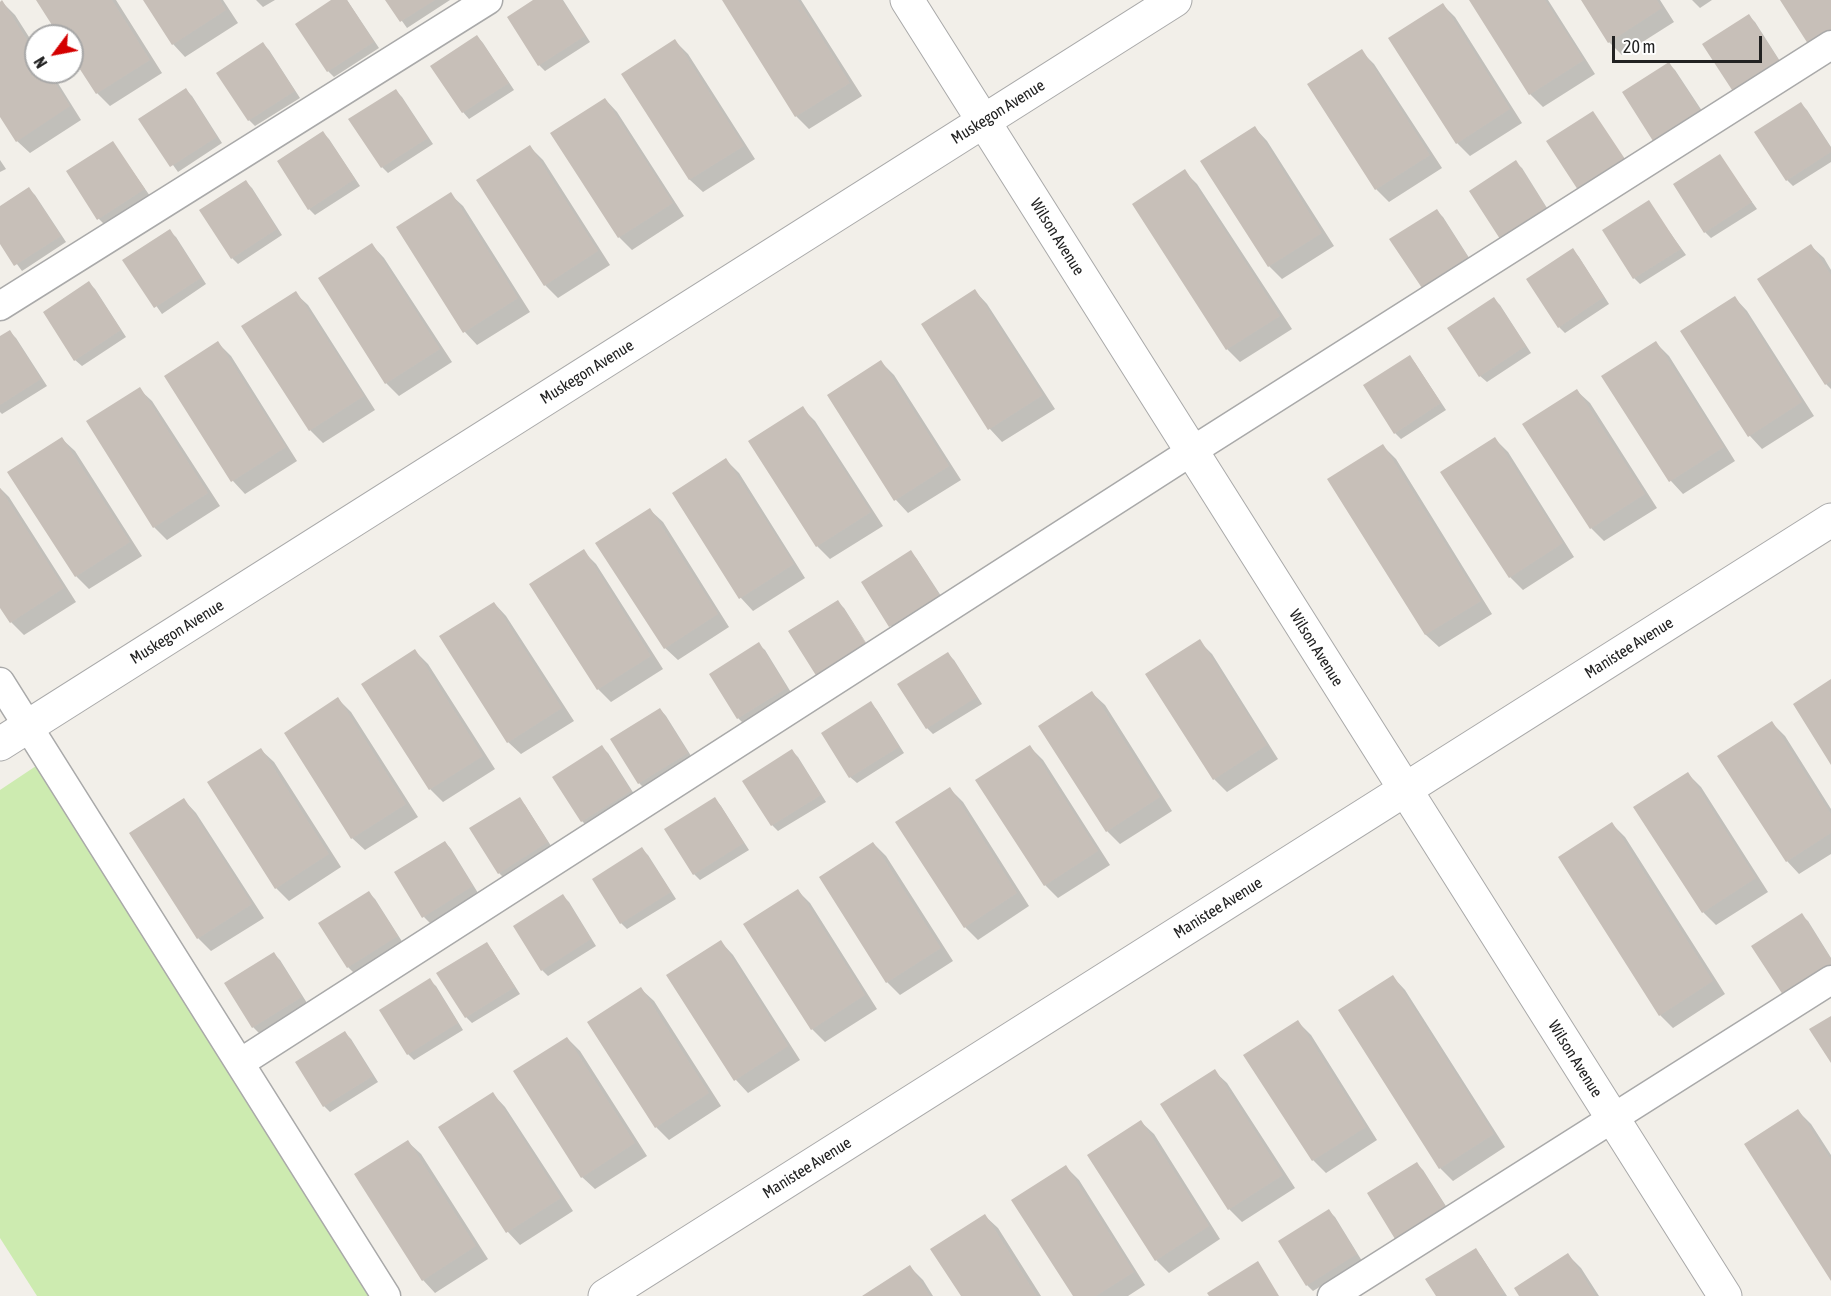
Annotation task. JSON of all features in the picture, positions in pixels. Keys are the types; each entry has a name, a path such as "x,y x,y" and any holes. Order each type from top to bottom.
{"street":[{"name":"Wilson Avenue","path":"907,0 1725,1296"},
{"name":"Muskegon Avenue","path":"0,744 1175,0"},
{"name":"Manistee Avenue","path":"605,1296 1831,520"}],"lane":[{"path":"0,306 488,0"},
{"path":"240,1063 1192,451 1831,45"},
{"path":"0,682 386,1296"},
{"path":"1332,1296 1831,980"}],"green space":[{"path":"39,764 372,1296 37,1296 0,1238 0,790"}],"building":[{"path":"2,0 24,35 24,84 56,84 70,106 16,142 0,117 0,2"},
{"path":"36,0 112,0 150,60 96,94 84,76 84,24 51,24"},
{"path":"143,0 220,0 226,10 172,45"},
{"path":"331,0 347,0 374,42 327,72 295,24"},
{"path":"385,0 435,0 400,22"},
{"path":"533,0 562,0 585,36 538,66 507,17"},
{"path":"722,0 798,0 850,83 795,117"},
{"path":"1469,0 1545,0 1584,60 1529,95"},
{"path":"1581,0 1657,0 1662,8 1608,43"},
{"path":"1780,0 1831,0 1831,33 1810,47"},
{"path":"1443,3 1510,109 1456,144 1388,38"},
{"path":"1749,14 1780,62 1734,93 1702,44"},
{"path":"477,35 509,83 462,113 430,66"},
{"path":"675,39 744,146 689,180 621,74"},
{"path":"263,42 295,91 248,121 216,73"},
{"path":"1362,49 1430,155 1375,190 1307,84"},
{"path":"1669,62 1700,110 1653,141 1622,92"},
{"path":"186,88 217,137 170,167 138,119"},
{"path":"396,89 428,138 381,168 348,119"},
{"path":"605,98 673,203 618,238 550,133"},
{"path":"1801,102 1831,148 1831,152 1786,181 1754,132"},
{"path":"1593,111 1625,159 1578,190 1546,141"},
{"path":"1255,126 1322,233 1268,267 1200,161"},
{"path":"323,131 355,179 308,210 277,161"},
{"path":"113,141 145,189 97,220 66,171"},
{"path":"530,145 598,251 544,286 476,180"},
{"path":"1720,154 1752,202 1704,233 1673,184"},
{"path":"1516,160 1547,209 1500,239 1469,191"},
{"path":"1185,169 1280,316 1226,350 1132,204"},
{"path":"246,180 277,229 231,259 199,210"},
{"path":"29,187 61,236 14,266 0,244 0,206"},
{"path":"451,192 518,298 463,333 396,227"},
{"path":"1649,200 1681,249 1633,279 1602,230"},
{"path":"1437,209 1468,257 1422,288 1389,239"},
{"path":"170,229 201,278 154,308 122,260"},
{"path":"372,243 440,349 385,384 318,278"},
{"path":"1811,244 1831,275 1831,381 1825,385 1757,279"},
{"path":"1573,248 1604,297 1558,328 1526,279"},
{"path":"89,281 121,330 74,361 43,312"},
{"path":"975,289 1043,395 988,430 921,324"},
{"path":"296,291 364,396 309,431 241,326"},
{"path":"1735,296 1802,402 1748,437 1680,331"},
{"path":"1494,297 1526,346 1479,377 1447,328"},
{"path":"10,330 41,379 0,405 0,336"},
{"path":"218,341 286,447 231,482 164,376"},
{"path":"1656,341 1724,447 1669,482 1601,376"},
{"path":"1410,355 1441,403 1394,434 1363,385"},
{"path":"881,360 949,466 894,501 827,395"},
{"path":"140,387 208,493 153,528 86,421"},
{"path":"1577,389 1645,494 1590,529 1522,424"},
{"path":"803,406 871,512 816,547 748,441"},
{"path":"62,437 130,542 75,577 7,472"},
{"path":"1495,437 1563,543 1509,578 1440,472"},
{"path":"1383,444 1481,601 1425,635 1327,479"},
{"path":"726,458 794,564 739,599 672,493"},
{"path":"0,488 64,588 10,623 0,608"},
{"path":"650,508 718,614 664,649 595,543"},
{"path":"584,549 651,656 597,690 529,584"},
{"path":"911,550 940,596 889,627 861,582"},
{"path":"838,600 867,645 817,677 788,631"},
{"path":"494,602 562,708 507,743 439,636"},
{"path":"1200,639 1267,745 1213,780 1145,674"},
{"path":"759,642 787,688 737,719 709,674"},
{"path":"415,649 483,756 429,790 361,684"},
{"path":"948,652 977,697 926,729 897,684"},
{"path":"1831,679 1831,765 1793,704"},
{"path":"1092,691 1160,797 1106,832 1038,726"},
{"path":"338,697 406,804 351,839 284,733"},
{"path":"871,701 899,747 849,778 821,733"},
{"path":"660,708 688,753 638,784 610,739"},
{"path":"1772,721 1831,814 1831,833 1786,862 1717,756"},
{"path":"602,745 631,791 581,822 552,777"},
{"path":"1030,745 1098,851 1044,886 975,780"},
{"path":"261,748 329,854 275,889 207,782"},
{"path":"792,749 821,795 771,826 742,781"},
{"path":"1688,772 1756,878 1702,913 1633,807"},
{"path":"950,787 1017,893 964,928 895,822"},
{"path":"520,797 548,842 498,874 469,828"},
{"path":"715,797 744,843 693,875 664,829"},
{"path":"184,798 252,904 197,939 129,833"},
{"path":"1612,822 1713,981 1659,1016 1558,857"},
{"path":"445,841 473,886 422,918 394,872"},
{"path":"873,842 941,948 886,983 819,877"},
{"path":"642,847 671,892 620,924 592,879"},
{"path":"798,889 865,995 811,1030 743,924"},
{"path":"369,891 398,936 347,968 318,923"},
{"path":"563,894 591,939 541,971 513,926"},
{"path":"1802,913 1831,959 1831,969 1785,998 1751,946"},
{"path":"721,940 788,1046 734,1081 666,975"},
{"path":"487,942 515,987 465,1018 436,973"},
{"path":"274,952 302,997 252,1028 224,983"},
{"path":"1393,975 1494,1134 1439,1169 1338,1010"},
{"path":"430,978 458,1023 407,1055 379,1010"},
{"path":"641,987 709,1093 655,1128 587,1022"},
{"path":"1831,1016 1831,1063 1809,1029"},
{"path":"1298,1020 1366,1127 1312,1161 1243,1055"},
{"path":"345,1031 373,1076 323,1107 295,1062"},
{"path":"567,1037 635,1143 581,1178 513,1071"},
{"path":"1215,1069 1283,1175 1228,1210 1160,1104"},
{"path":"493,1092 561,1198 506,1233 438,1127"},
{"path":"1798,1109 1831,1160 1831,1281 1744,1144"},
{"path":"1141,1120 1209,1226 1155,1261 1087,1155"},
{"path":"408,1140 476,1246 422,1281 354,1174"},
{"path":"1417,1162 1446,1207 1395,1239 1367,1193"},
{"path":"1066,1165 1134,1272 1096,1296 1073,1296 1011,1200"},
{"path":"1329,1209 1357,1254 1306,1286 1278,1241"},
{"path":"985,1214 1037,1296 961,1296 930,1249"},
{"path":"1476,1248 1504,1293 1499,1296 1436,1296 1425,1279"},
{"path":"1568,1253 1596,1296 1519,1296 1514,1288"},
{"path":"1258,1261 1279,1296 1209,1296 1207,1293"},
{"path":"910,1265 930,1296 862,1296"}]}
